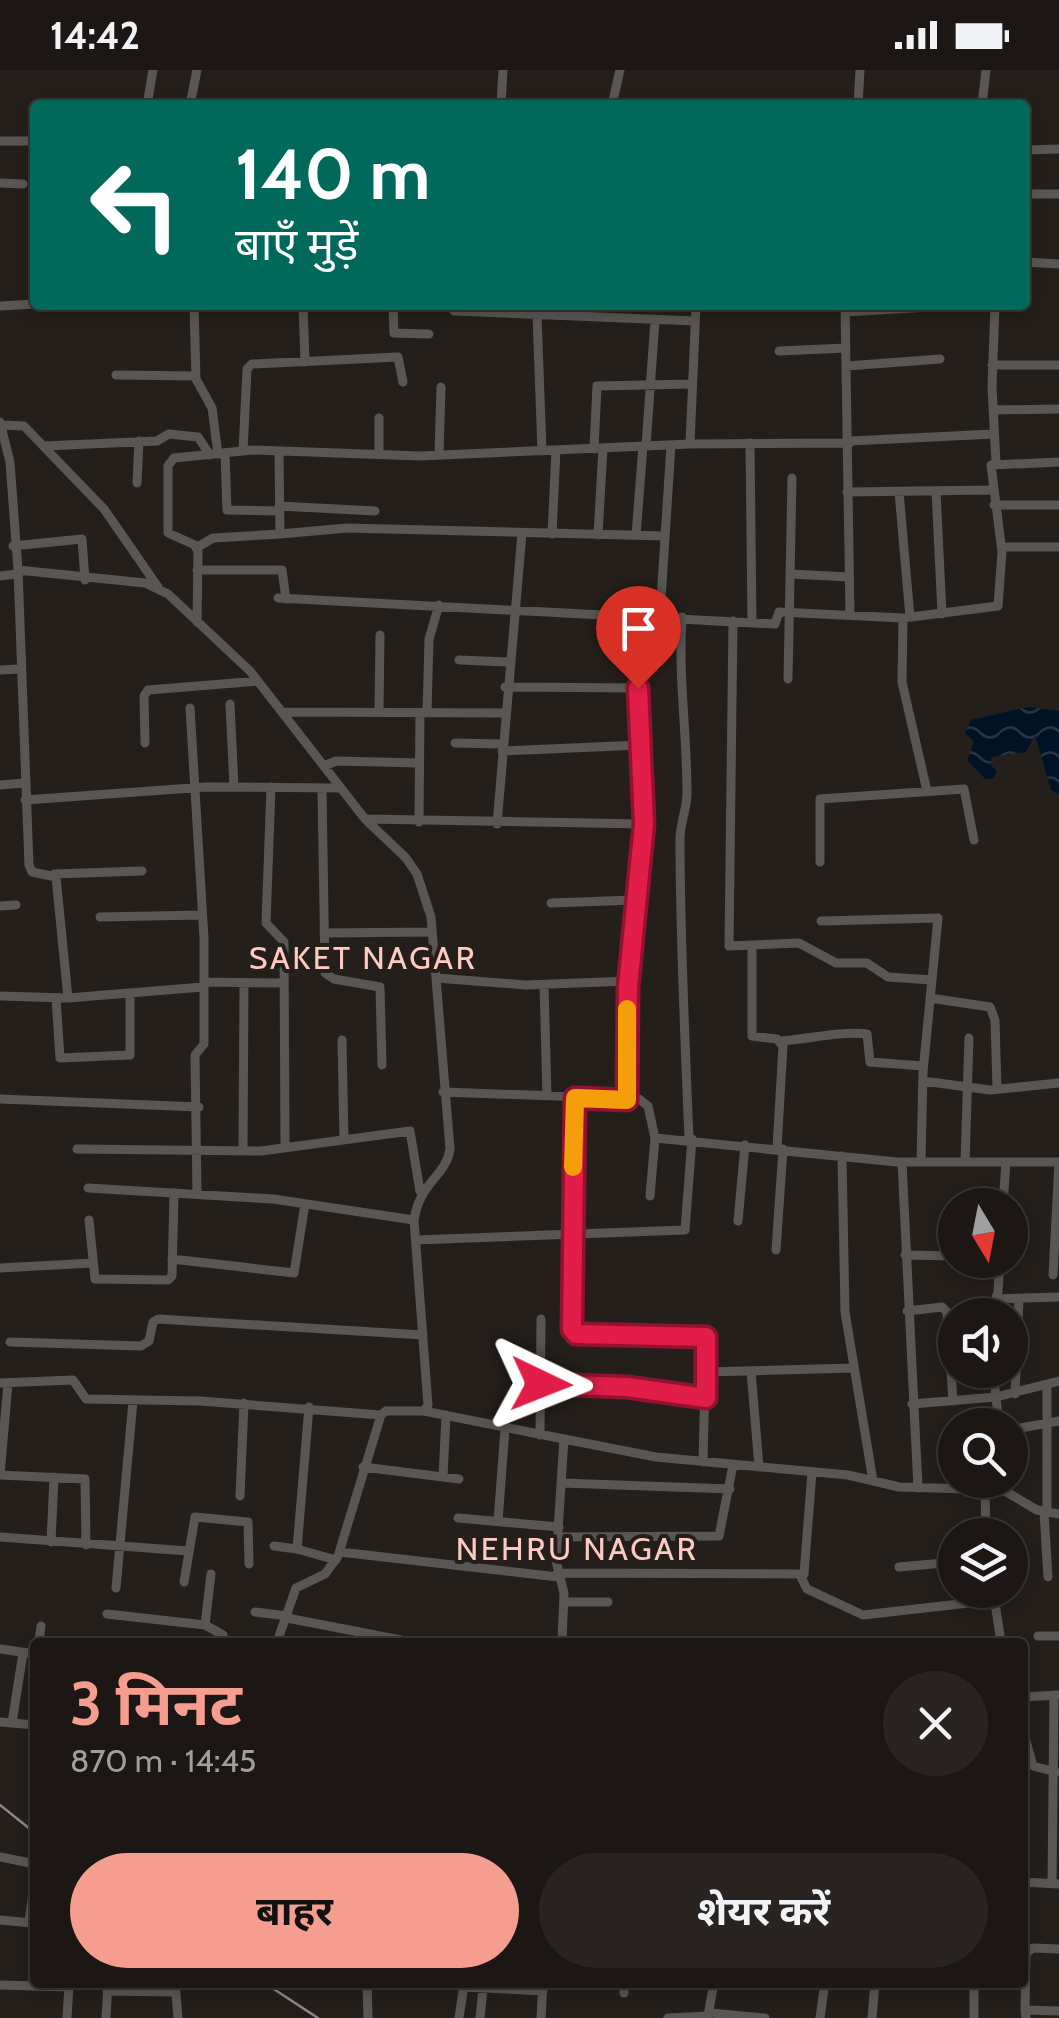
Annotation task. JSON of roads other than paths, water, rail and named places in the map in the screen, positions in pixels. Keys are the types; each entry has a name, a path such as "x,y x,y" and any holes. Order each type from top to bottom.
{"street":[{"path":"148,100 153,70"},
{"path":"191,100 197,70"},
{"path":"501,100 503,70"},
{"path":"616,100 620,70"},
{"path":"858,100 860,70"},
{"path":"983,100 986,70"},
{"path":"0,141 30,141"},
{"path":"1030,150 1059,148"},
{"path":"0,183 22,184"},
{"path":"1030,194 1059,194"},
{"path":"1030,262 1059,264"},
{"path":"0,306 30,304"},
{"path":"194,310 196,376 212,408 226,510 375,511"},
{"path":"304,310 304,362"},
{"path":"392,310 394,334 429,334"},
{"path":"454,311 475,310"},
{"path":"502,310 537,316 695,321"},
{"path":"690,444 696,310"},
{"path":"845,310 850,614"},
{"path":"995,310 992,365 996,463"},
{"path":"537,316 542,451"},
{"path":"636,535 655,320"},
{"path":"779,351 846,348"},
{"path":"243,451 249,366 401,358 403,382"},
{"path":"847,366 940,360"},
{"path":"992,365 1059,365"},
{"path":"116,374 196,376"},
{"path":"598,534 595,388 691,384"},
{"path":"438,455 441,387"},
{"path":"993,410 1059,410"},
{"path":"379,418 379,454"},
{"path":"142,871 54,874 30,870 17,572 1,423 20,424 104,510 158,587 258,681 365,820 418,874 432,932 448,1159 420,1191"},
{"path":"44,446 157,440 169,434 195,436 217,454"},
{"path":"196,548 168,534 168,466 174,458 243,451 438,455 994,434"},
{"path":"138,483 139,441"},
{"path":"750,444 752,622"},
{"path":"660,615 671,445"},
{"path":"279,450 280,534"},
{"path":"552,534 556,450"},
{"path":"197,570 282,570 282,598 775,624 780,612 907,618 942,614 998,606 1001,547 991,465 1059,462"},
{"path":"788,679 792,478"},
{"path":"847,492 992,490"},
{"path":"936,491 942,614"},
{"path":"899,492 907,618 902,682 927,792"},
{"path":"994,505 1059,505"},
{"path":"196,548 213,538 348,528 665,536"},
{"path":"497,824 522,533"},
{"path":"13,546 82,539 85,580"},
{"path":"1001,547 1059,547"},
{"path":"196,548 197,623"},
{"path":"0,576 17,572 158,587"},
{"path":"790,574 849,576"},
{"path":"419,822 419,763 429,639 439,606"},
{"path":"416,1240 684,1230 691,1140 680,931 680,832 687,799 684,706 678,676 682,617"},
{"path":"732,621 727,937 732,949 799,943 833,962 867,964 888,977 932,980"},
{"path":"380,635 380,712"},
{"path":"458,660 508,662"},
{"path":"0,670 19,668"},
{"path":"145,743 144,696 148,690 258,681"},
{"path":"506,687 633,684 640,694 644,824 629,981 627,1100"},
{"path":"230,704 234,787"},
{"path":"190,708 204,984 204,1044 196,1055 197,1194"},
{"path":"282,712 504,713"},
{"path":"455,744 502,748 640,745"},
{"path":"324,766 336,761 419,763"},
{"path":"0,784 24,783"},
{"path":"271,787 266,924 270,932 283,938 285,1148"},
{"path":"26,800 192,788 340,788"},
{"path":"322,788 326,975 380,987 382,1065"},
{"path":"820,862 820,800 966,791 974,840"},
{"path":"365,820 644,824"},
{"path":"54,874 67,949 68,998"},
{"path":"551,903 634,900"},
{"path":"0,906 16,905"},
{"path":"100,917 201,916"},
{"path":"822,922 937,916 922,1081 920,1162"},
{"path":"324,932 432,932"},
{"path":"752,947 750,1031 754,1038 808,1040 834,1031 868,1034 870,1062 924,1066"},
{"path":"436,978 544,985 629,981"},
{"path":"243,1151 244,982"},
{"path":"0,996 68,998 204,984 283,983"},
{"path":"544,985 544,1043 550,1056 547,1096"},
{"path":"56,998 60,1058 130,1055 130,993"},
{"path":"930,998 990,1007 995,1020 997,1089"},
{"path":"965,1162 970,1038"},
{"path":"342,1040 344,1140"},
{"path":"776,1250 780,1041"},
{"path":"922,1081 997,1089 1059,1083"},
{"path":"443,1092 645,1102 655,1138 650,1196"},
{"path":"575,1098 574,1334 704,1336 707,1372 703,1462"},
{"path":"0,1100 199,1107"},
{"path":"77,1149 243,1151 412,1132 420,1191 414,1220 429,1398 424,1411"},
{"path":"655,1138 902,1162 1059,1162 1053,1275"},
{"path":"738,1221 745,1144"},
{"path":"842,1156 842,1279 872,1481"},
{"path":"902,1162 918,1488"},
{"path":"1005,1188 1006,1162"},
{"path":"88,1188 305,1204 414,1220"},
{"path":"89,1220 97,1280 168,1280 174,1193"},
{"path":"172,1259 294,1272 305,1204"},
{"path":"905,1255 938,1256"},
{"path":"0,1268 93,1263"},
{"path":"1018,1298 1059,1297"},
{"path":"907,1311 942,1307 947,1312 953,1401"},
{"path":"10,1342 141,1346 149,1340 158,1319 424,1335"},
{"path":"540,1435 541,1319"},
{"path":"707,1372 853,1368"},
{"path":"751,1371 759,1467"},
{"path":"86,1545 86,1479 0,1475 4,1383 73,1380 86,1399 244,1403 381,1416"},
{"path":"912,1404 996,1398 1059,1381"},
{"path":"541,1384 627,1387 706,1398"},
{"path":"1046,1384 1054,1422 1046,1512 1048,1577"},
{"path":"995,1388 997,1408"},
{"path":"1015,1388 1015,1394"},
{"path":"116,1588 133,1400"},
{"path":"240,1496 244,1403"},
{"path":"298,1548 309,1407"},
{"path":"279,1638 296,1588 325,1574 338,1556 363,1467 386,1411 424,1411 505,1429 703,1462 938,1488"},
{"path":"443,1477 446,1415"},
{"path":"1028,1427 1054,1422"},
{"path":"498,1522 505,1429"},
{"path":"562,1638 564,1602 558,1575 558,1532 564,1439"},
{"path":"458,1518 558,1532 719,1536 733,1465"},
{"path":"363,1467 459,1480"},
{"path":"274,1546 338,1556 558,1575 800,1575 806,1568 812,1472"},
{"path":"51,1542 54,1477"},
{"path":"562,1483 730,1489"},
{"path":"1019,1498 1059,1514"},
{"path":"184,1582 195,1517 246,1521 249,1564"},
{"path":"0,1537 188,1550"},
{"path":"899,1567 938,1564"},
{"path":"205,1625 211,1574"},
{"path":"800,1575 807,1590 863,1615 938,1604"},
{"path":"564,1602 608,1602"},
{"path":"996,1608 999,1638"},
{"path":"255,1612 392,1638"},
{"path":"107,1614 205,1625 223,1638"},
{"path":"40,1638 41,1626"},
{"path":"1038,1636 1059,1636"},
{"path":"0,1649 30,1654"},
{"path":"12,1723 23,1654"},
{"path":"1028,1696 1057,1695 1056,1884 1028,1882"},
{"path":"0,1722 30,1725"},
{"path":"1028,1748 1033,1766 1056,1772"},
{"path":"0,1857 30,1863"},
{"path":"0,1920 30,1923"},
{"path":"1028,1952 1033,1948 1059,1949"},
{"path":"0,1985 30,1985"},
{"path":"67,2018 69,1988"},
{"path":"106,2018 108,1988"},
{"path":"176,1988 178,2018"},
{"path":"367,1988 368,2018"},
{"path":"458,2018 463,1988"},
{"path":"480,2018 484,1988"},
{"path":"542,2018 543,1988"},
{"path":"668,2018 706,2018 713,1988"},
{"path":"820,2018 824,1988"},
{"path":"872,2018 874,1988"},
{"path":"974,1988 974,2018"},
{"path":"1025,1988 1026,2014 1059,2011"},
{"path":"710,2013 765,2018"}],"water":[{"path":"1028,707 1059,711 1059,794 1051,790 1035,735 1026,752 992,757 990,765 997,770 994,778 985,779 967,760 974,742 965,733 971,720"}],"railway":[{"path":"0,1805 30,1829"},
{"path":"272,1988 318,2018"}],"district":[{"name":"SAKET NAGAR","path":"363,957"},
{"name":"NEHRU NAGAR","path":"577,1548"}]}
